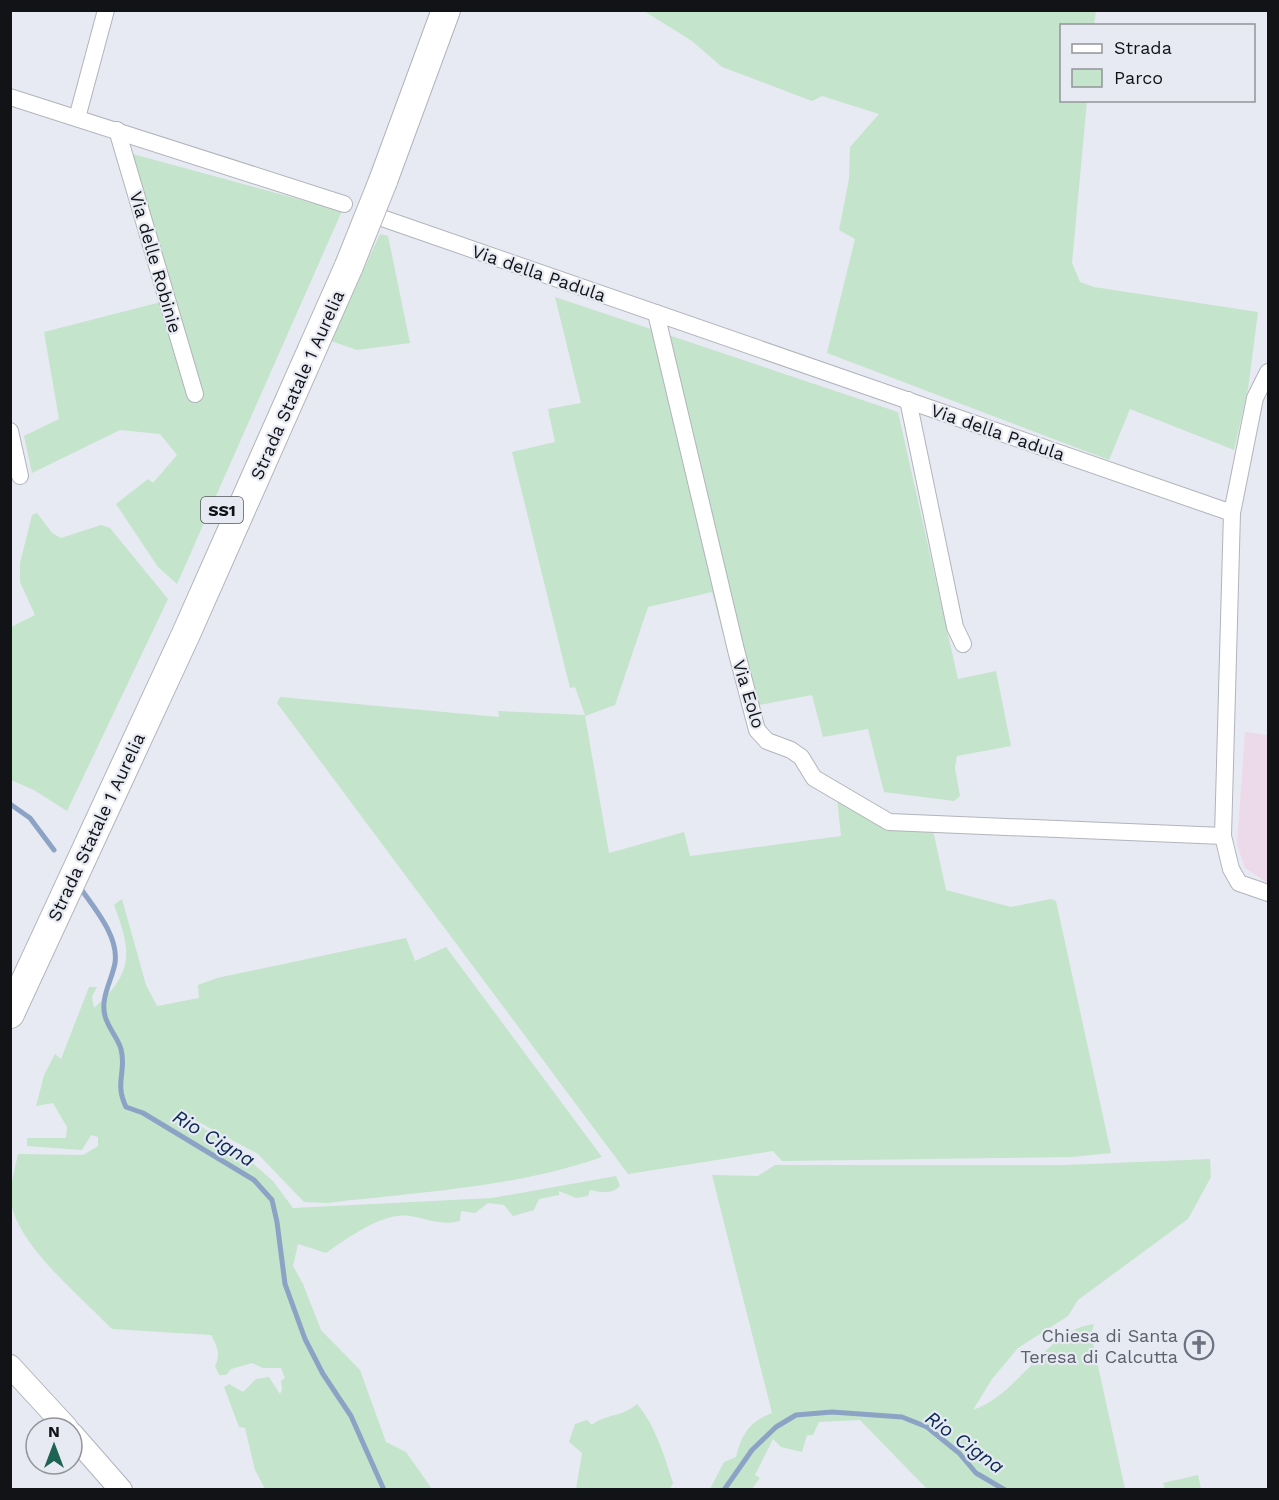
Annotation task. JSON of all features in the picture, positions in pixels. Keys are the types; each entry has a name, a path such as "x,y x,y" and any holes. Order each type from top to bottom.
{"highway":[{"name":"Strada Statale 1 Aurelia","path":"374,178 426,10"},
{"name":"Strada Statale 1 Aurelia","path":"10,1014 49,907 116,761 268,454 374,178 446,10"},
{"name":"Strada Statale 1 Aurelia","path":"10,970 49,907"}],"street":[{"path":"77,118 106,10"},
{"path":"10,97 344,204"},
{"name":"Via delle Robinie","path":"117,130 195,394"},
{"name":"Via della Padula","path":"382,218 1232,513"},
{"name":"Via Eolo","path":"656,313 735,650 757,730 767,741 791,750 801,757 814,778 889,822 1223,836"},
{"path":"1269,372 1255,398 1232,513 1223,836 1231,869 1239,883 1269,893"},
{"path":"908,400 955,627 963,644"},
{"path":"10,431 20,476"},
{"path":"10,1366 56,1416"},
{"path":"84,1448 121,1490"}],"shaded area":[{"path":"1245,732 1268,735 1268,883 1245,868 1237,845"}],"green space":[{"path":"644,11 1096,11 1094,24 1060,24 1060,102 1087,102 1072,263 1080,282 1094,287 1258,312 1248,389 1234,450 1130,409 1109,460 827,353 855,239 839,230 849,179 850,147 879,114 822,96 812,101 722,67 692,41"},
{"path":"129,153 342,211 177,584 158,567 116,504 148,479 153,483 177,455 160,434 120,430 32,473 24,436 59,419 44,332 165,301"},
{"path":"380,234 388,236 410,343 357,350 331,341"},
{"path":"555,297 898,412 958,679 996,671 1011,746 957,756 955,768 960,796 954,801 884,792 868,729 823,737 812,695 743,708 712,592 648,607 615,705 585,716 609,853 684,832 690,856 841,836 836,789 892,816 931,821 946,890 1011,907 1051,899 1056,901 1111,1153 1072,1157 782,1161 773,1151 628,1174 277,703 280,697 499,717 498,711 585,715 575,687 570,688 512,452 555,442 548,409 581,403"},
{"path":"37,513 52,533 61,538 101,525 110,528 168,599 67,811 34,790 11,780 11,627 35,615 20,582 20,563 32,515"},
{"path":"122,899 146,985 157,1006 199,998 198,985 217,978 406,938 415,961 446,947 602,1157 535,1176 466,1188 327,1203 304,1202 258,1154 180,1112 242,1154 273,1181 293,1208 492,1198 616,1176 620,1186 613,1191 590,1190 588,1196 576,1198 559,1191 559,1195 539,1199 534,1210 513,1216 504,1205 488,1203 475,1213 461,1211 460,1221 441,1222 410,1216 388,1218 366,1227 326,1253 298,1244 293,1266 303,1284 321,1330 360,1370 386,1442 406,1452 432,1489 265,1489 255,1470 245,1428 239,1427 224,1387 229,1384 243,1392 256,1379 269,1377 280,1394 281,1381 285,1378 281,1368 263,1368 252,1363 231,1369 226,1375 219,1375 215,1366 218,1350 211,1335 112,1329 52,1269 24,1234 15,1216 11,1200 18,1154 83,1155 98,1146 98,1137 91,1135 82,1150 27,1146 27,1138 66,1138 67,1127 53,1103 36,1106 44,1075 55,1054 61,1059 89,987 97,987 92,997 94,1008 117,983 123,972 126,949 114,905"},
{"path":"1210,1159 1211,1177 1188,1219 1078,1300 1068,1316 1018,1348 992,1379 973,1410 1005,1391 1062,1337 1094,1324 1091,1334 1125,1489 927,1489 860,1420 819,1422 813,1435 807,1435 802,1452 781,1447 773,1439 755,1475 760,1478 752,1489 710,1489 724,1462 736,1457 744,1435 752,1425 772,1413 712,1175 758,1176 775,1165 1065,1165"},
{"path":"637,1404 659,1442 673,1483 670,1489 576,1489 582,1453 569,1442 575,1424 587,1420 592,1425"},
{"path":"1198,1475 1201,1489 1165,1489 1163,1483"}],"waterway":[{"name":"Rio Cigna","path":"10,804 30,818 54,850"},
{"name":"Rio Cigna","path":"81,889 105,924 113,943 115,963 105,996 104,1009 106,1020 121,1049 123,1064 121,1090 126,1107 143,1113 254,1180 272,1200 285,1284 305,1339 323,1374 351,1416 384,1490"},
{"name":"Rio Cigna","path":"724,1490 752,1450 776,1427 796,1415 832,1412 902,1417 927,1427 959,1453 976,1473 1005,1490"}],"place":[{"name":"Chiesa di Santa Teresa di Calcutta","path":"1199,1345"}]}
